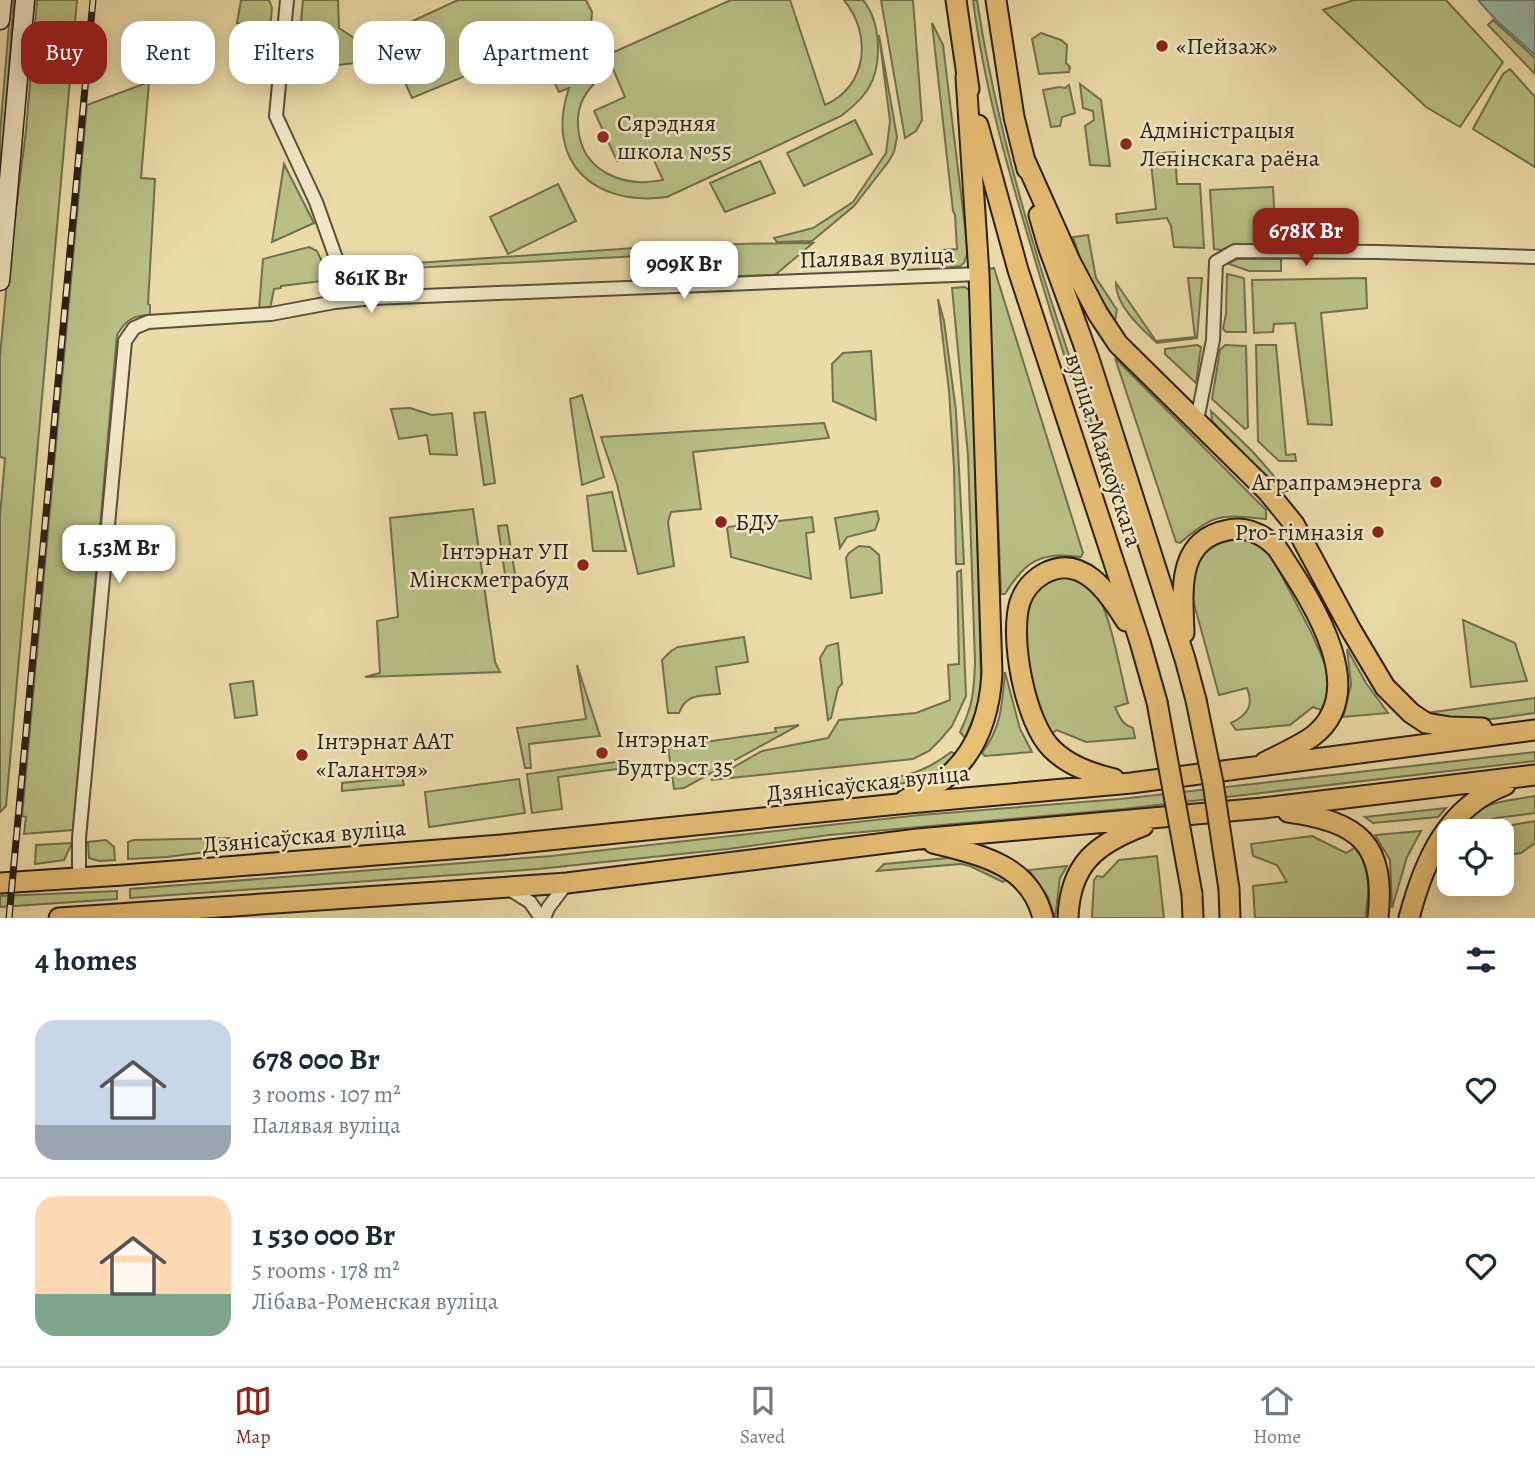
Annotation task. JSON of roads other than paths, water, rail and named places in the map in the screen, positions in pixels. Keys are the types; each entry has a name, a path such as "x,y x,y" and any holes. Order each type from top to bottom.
{"main road":[{"path":"0,20 2,0"},
{"path":"0,281 25,0"},
{"name":"вуліца Маякоўскага","path":"956,0 966,77 1018,270 1140,642 1157,702 1194,918"},
{"name":"вуліца Маякоўскага","path":"996,0 1014,117 1048,246 1089,359 1196,700 1213,783 1230,918"},
{"path":"898,804 947,777 964,758 983,726 991,698 992,659 979,274 966,77"},
{"path":"1024,158 1070,261 1098,314 1118,344 1267,491 1294,524 1385,687 1411,713 1426,723 1450,727 1535,730"},
{"path":"1185,659 1182,583 1189,558 1196,548 1214,533 1236,529 1247,529 1269,540 1283,557 1329,642 1336,660 1338,684 1334,706 1328,719 1314,735 1252,769"},
{"path":"1132,783 1092,774 1071,764 1050,748 1042,735 1025,695 1018,661 1016,627 1021,599 1031,583 1053,569 1080,570 1106,592 1140,642"},
{"name":"Дзянісаўская вуліца","path":"0,883 502,845 1132,783 1535,730"},
{"path":"59,918 567,883 918,839 1263,808 1530,776"},
{"path":"1409,918 1427,863 1439,838 1460,813 1491,790 1530,776"},
{"path":"1263,808 1314,816 1341,824 1353,831 1368,847 1378,872 1381,890 1378,918"},
{"path":"1068,918 1074,878 1096,849 1118,835 1164,818"},
{"path":"918,839 976,854 1012,872 1035,893 1044,918"}],"street":[{"path":"287,0 276,116 316,202 351,300"},
{"path":"1197,420 1213,341 1216,262 1235,251 1535,257"},
{"name":"Палявая вуліца","path":"79,877 80,825 125,341 134,328 148,322 271,314 351,300 979,274"},
{"path":"505,888 530,902 543,918 567,883"}],"railway":[{"path":"9,918 93,0"}],"place":[{"name":"«Пейзаж»","path":"1162,46"},
{"name":"Сярэдняя школа №55","path":"603,137"},
{"name":"Адміністрацыя Ленінскага раёна","path":"1126,144"},
{"name":"Аграпрамэнерга","path":"1436,482"},
{"name":"БДУ","path":"721,522"},
{"name":"Pro-гімназія","path":"1378,532"},
{"name":"Інтэрнат УП Мінскметрабуд","path":"583,565"},
{"name":"Інтэрнат Будтрэст 35","path":"602,753"},
{"name":"Інтэрнат ААТ «Галантэя»","path":"302,755"}]}
